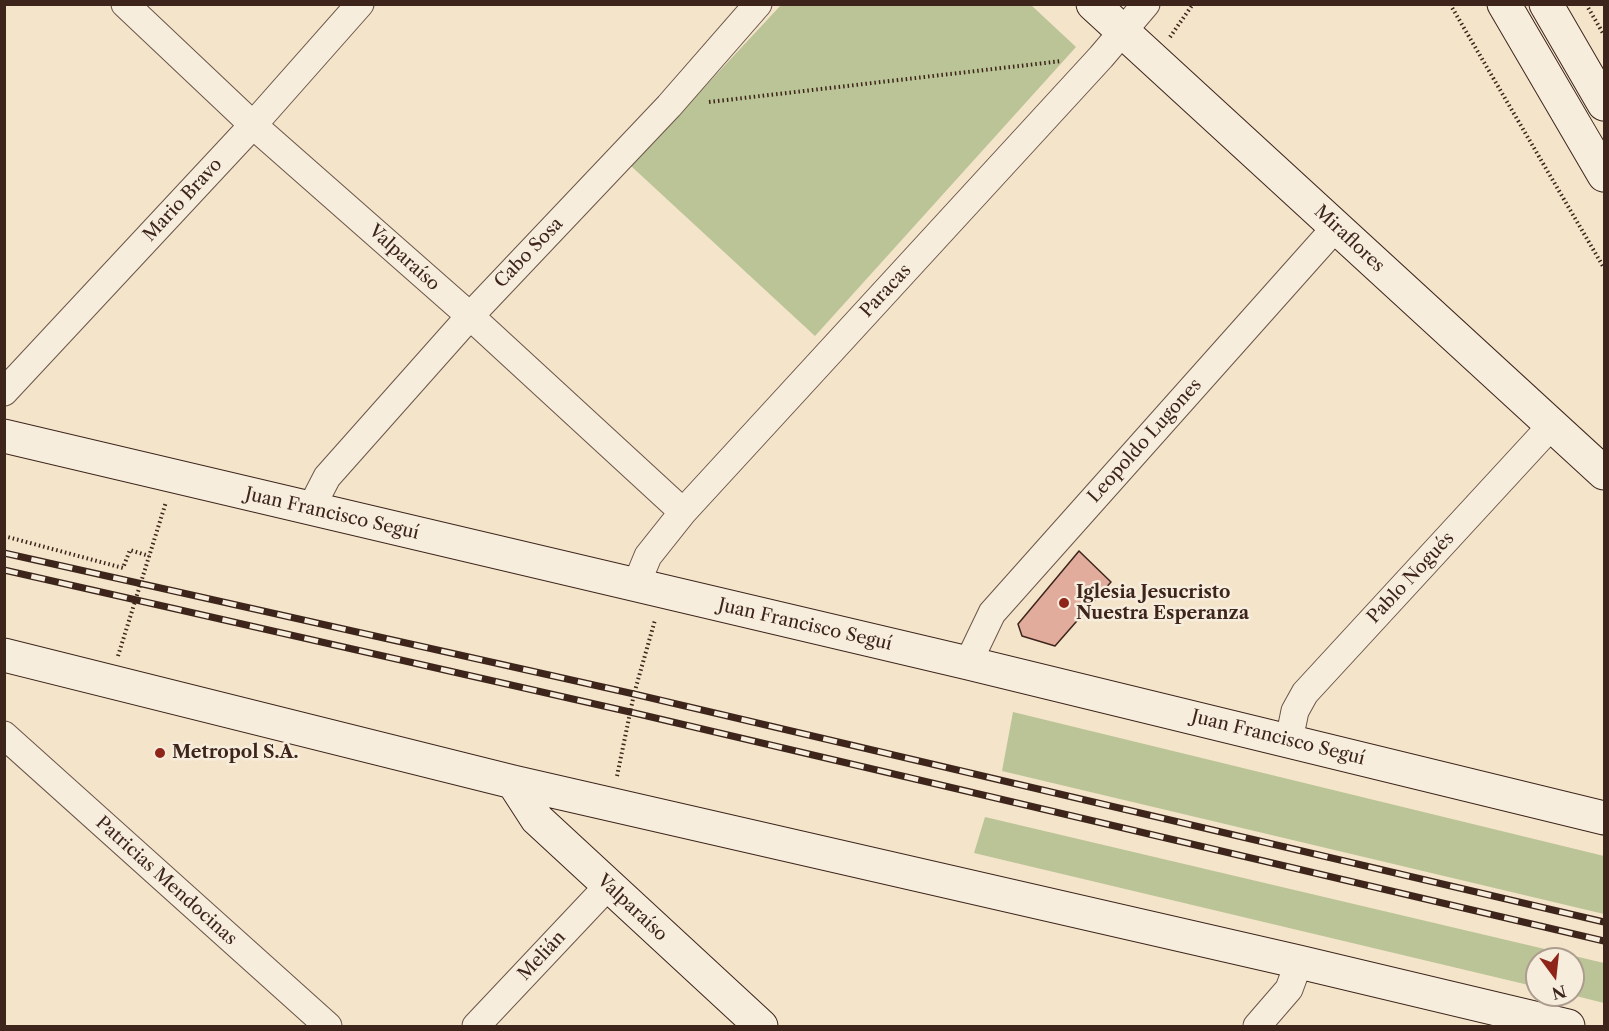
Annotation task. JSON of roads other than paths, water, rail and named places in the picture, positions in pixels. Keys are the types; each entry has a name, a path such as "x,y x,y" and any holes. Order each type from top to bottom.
{"street":[{"name":"Valparaíso","path":"125,4 253,124 470,316 683,512"},
{"name":"Mario Bravo","path":"4,392 253,124 360,4"},
{"name":"Cabo Sosa","path":"310,510 327,477 470,316 669,106 758,4"},
{"name":"Miraflores","path":"1093,4 1551,426 1605,473"},
{"name":"Paracas","path":"636,585 648,556 683,512 1124,32 1146,4"},
{"path":"1504,4 1605,175"},
{"path":"1546,4 1605,104"},
{"name":"Leopoldo Lugones","path":"968,663 992,613 1336,227"},
{"name":"Pablo Nogués","path":"1289,740 1294,711 1305,693 1551,426"},
{"name":"Juan Francisco Seguí","path":"4,436 310,510 968,663 1605,818"},
{"path":"8,660 111,679 513,782 1568,1026"},
{"name":"Patricias Mendocinas","path":"4,735 328,1026"},
{"name":"Valparaíso","path":"513,782 537,819 761,1026"},
{"name":"Melián","path":"476,1026 608,886"},
{"path":"1257,1026 1289,989 1299,962"}],"railway":[{"path":"4,553 634,694 1604,922"},
{"path":"4,570 630,712 1604,941"}],"place":[{"name":"Iglesia Jesucristo Nuestra Esperanza","path":"1064,603"},
{"name":"Metropol S.A.","path":"160,753"}]}
